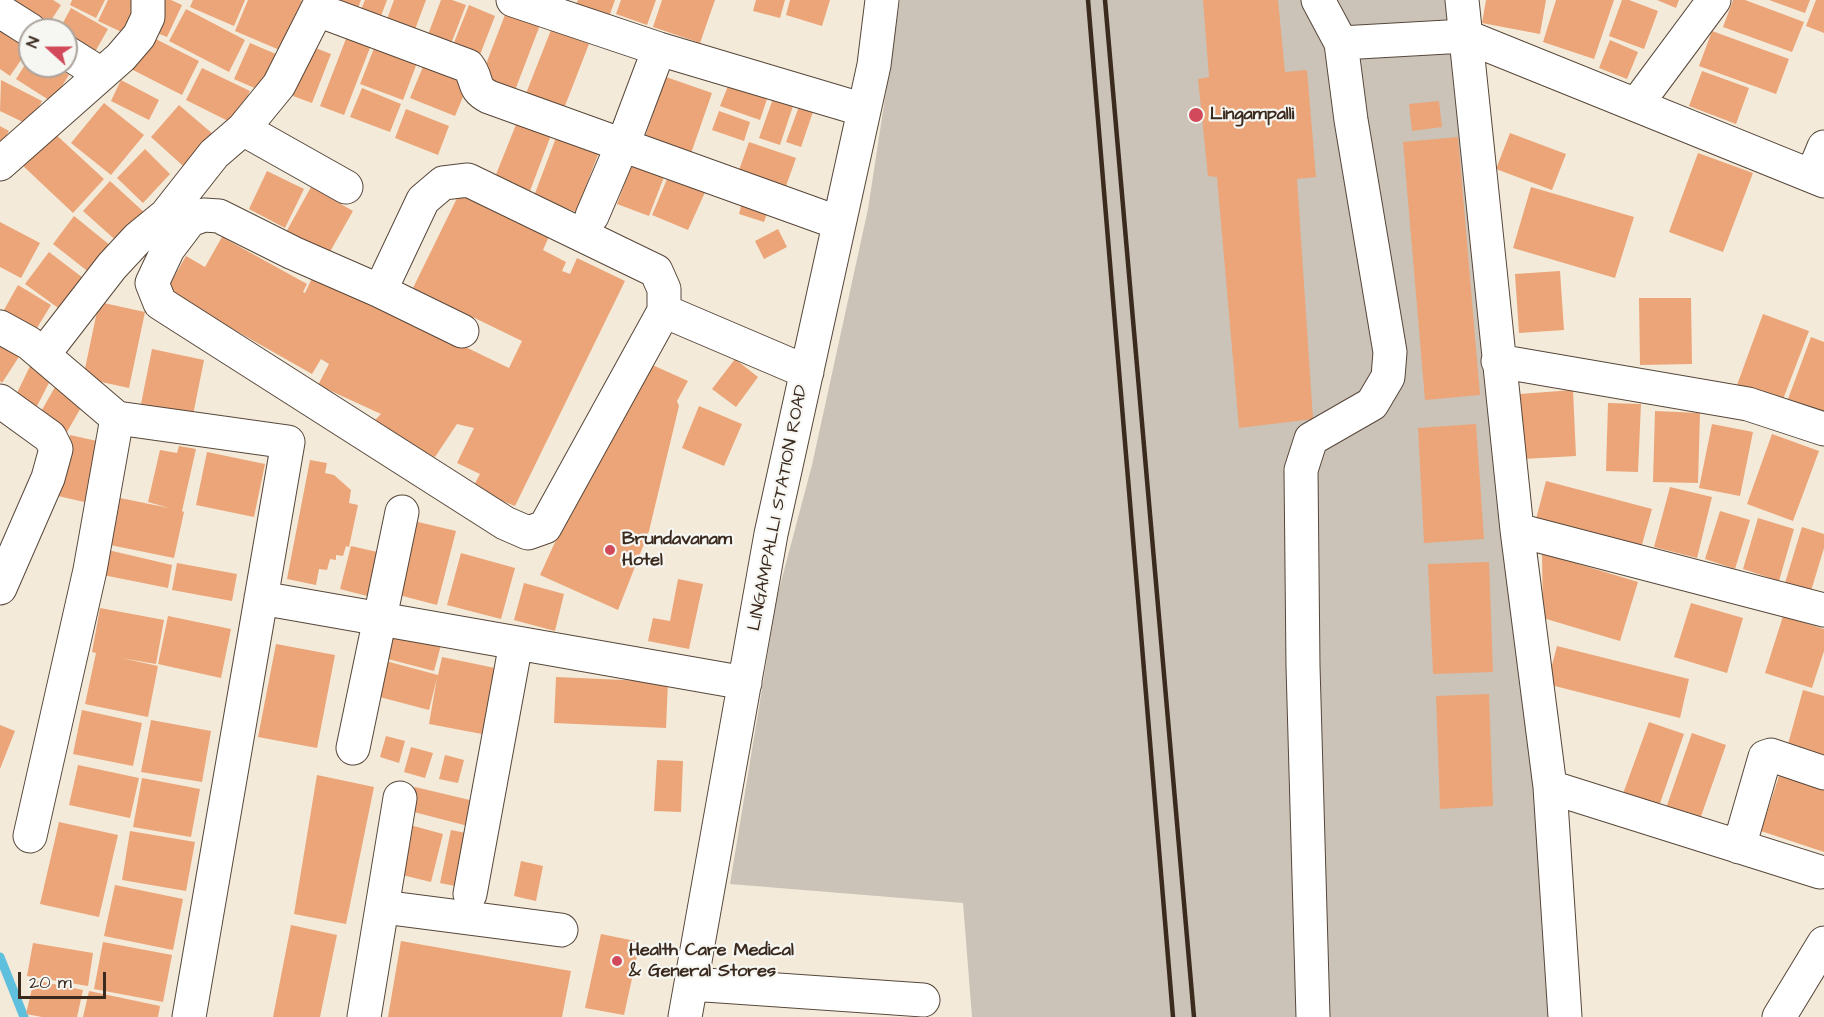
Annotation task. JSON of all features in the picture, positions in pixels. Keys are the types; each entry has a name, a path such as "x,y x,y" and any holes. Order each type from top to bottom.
{"street":[{"path":"0,164 120,57 139,36 148,17 148,0"},
{"path":"513,0 659,49 864,110"},
{"name":"LINGAMPALLI STATION ROAD","path":"685,1017 771,534 874,64 882,0"},
{"path":"1313,1017 1301,470 1311,439 1372,404 1388,377 1390,352 1351,120 1341,43 1318,0"},
{"path":"1462,0 1516,530 1550,787 1565,1017"},
{"path":"1636,105 1714,0"},
{"path":"43,355 112,266 138,238 166,215 214,154 243,129 279,85 320,5 468,66 475,75 480,93 839,223"},
{"path":"0,11 18,22"},
{"path":"1341,43 1465,36 1636,105 1820,168"},
{"path":"592,216 659,49"},
{"path":"78,60 101,74"},
{"path":"243,129 346,187"},
{"path":"380,291 423,200 442,183 468,180 656,271 664,289 664,310 545,527 528,533 505,523 160,303 152,283 168,249 190,220 204,215 219,216 462,331"},
{"path":"664,310 807,372"},
{"path":"0,327 29,344 117,418 288,442 189,1017"},
{"path":"1498,361 1748,404 1824,429"},
{"path":"0,401 50,437 56,449 48,478 0,588"},
{"path":"30,836 90,570 117,418"},
{"path":"353,748 402,512"},
{"path":"1516,530 1824,610"},
{"path":"261,598 745,683"},
{"path":"470,894 516,643"},
{"path":"1739,847 1765,758 1771,755 1824,773"},
{"path":"1550,787 1820,872"},
{"path":"364,1017 400,798"},
{"path":"383,907 561,930"},
{"path":"1779,1017 1824,943"},
{"path":"691,984 923,1000"}],"shaded area":[{"path":"900,0 1454,0 1570,1017 972,1017 963,903 730,884 777,597 812,465 868,209"}],"building":[{"path":"16,0 53,0 61,5 53,18 31,18 12,6"},
{"path":"72,0 105,0 96,18 70,5"},
{"path":"108,0 141,0 128,35 98,21"},
{"path":"160,0 171,0 182,5 167,37 147,29"},
{"path":"193,0 245,0 234,26 190,7"},
{"path":"248,0 300,0 311,5 289,54 235,31"},
{"path":"333,0 361,0 356,13"},
{"path":"365,0 387,0 378,24 358,17"},
{"path":"394,0 426,0 414,32 386,22"},
{"path":"441,0 452,0 466,5 449,49 426,40"},
{"path":"578,0 615,0 609,17 575,6"},
{"path":"621,0 656,0 647,25 616,14"},
{"path":"662,0 715,0 700,43 653,27"},
{"path":"756,0 785,0 780,18 753,11"},
{"path":"790,0 830,0 822,26 786,15"},
{"path":"1203,0 1278,0 1285,72 1307,70 1316,177 1297,179 1313,419 1239,428 1217,177 1208,176 1198,79 1209,77"},
{"path":"1486,0 1546,0 1540,34 1482,23"},
{"path":"1556,0 1614,0 1594,59 1543,42"},
{"path":"1622,0 1629,0 1658,11 1644,49 1609,36"},
{"path":"1657,0 1679,0 1676,8"},
{"path":"1733,0 1745,0 1804,22 1792,52 1723,27"},
{"path":"1769,0 1810,0 1805,13"},
{"path":"1816,0 1824,0 1824,33 1806,26"},
{"path":"469,5 495,16 478,60 451,50"},
{"path":"71,8 108,29 91,59 78,52 78,18 66,18"},
{"path":"186,9 245,40 229,72 169,41"},
{"path":"506,12 540,25 514,93 480,80"},
{"path":"0,17 18,30 18,64 10,76 0,69"},
{"path":"551,30 589,44 563,111 525,96"},
{"path":"349,31 373,40 344,115 320,106"},
{"path":"1712,31 1789,59 1776,94 1699,66"},
{"path":"144,33 199,61 182,95 127,67"},
{"path":"378,38 420,55 403,100 360,84"},
{"path":"1610,40 1638,52 1627,79 1599,68"},
{"path":"250,43 283,57 268,94 234,79"},
{"path":"313,47 331,54 312,103 293,96"},
{"path":"425,62 470,80 455,116 410,98"},
{"path":"202,68 250,91 234,124 186,100"},
{"path":"1702,71 1749,88 1736,124 1689,106"},
{"path":"18,76 18,78 67,78 52,102 16,79"},
{"path":"666,77 712,93 688,162 642,146"},
{"path":"1,80 42,101 29,125 0,111"},
{"path":"121,80 159,100 149,120 111,101"},
{"path":"728,86 767,99 760,120 720,106"},
{"path":"362,88 401,104 390,132 350,117"},
{"path":"774,96 794,103 780,145 759,138"},
{"path":"801,101 815,106 801,147 786,142"},
{"path":"1439,101 1442,127 1412,131 1409,104"},
{"path":"104,103 144,135 111,175 71,143"},
{"path":"179,105 221,141 192,174 151,137"},
{"path":"406,109 449,126 438,155 395,138"},
{"path":"719,111 750,122 744,141 712,130"},
{"path":"517,122 551,135 530,191 495,177"},
{"path":"0,126 9,131 0,146"},
{"path":"52,131 104,179 73,213 21,164"},
{"path":"1510,133 1566,154 1552,190 1496,169"},
{"path":"557,135 599,152 576,212 534,196"},
{"path":"1458,137 1480,395 1425,400 1403,142"},
{"path":"749,142 796,158 785,189 738,173"},
{"path":"145,149 170,174 143,203 117,178"},
{"path":"1698,153 1753,173 1723,252 1669,232"},
{"path":"632,164 664,177 649,216 617,204"},
{"path":"267,171 304,189 285,228 249,209"},
{"path":"670,172 707,188 688,230 652,215"},
{"path":"110,181 146,214 120,244 83,211"},
{"path":"311,187 353,211 327,257 285,234"},
{"path":"1531,187 1634,217 1615,278 1513,248"},
{"path":"462,188 551,232 543,250 566,262 562,271 570,274 577,258 625,281 515,506 472,489 480,474 457,463 474,428 457,424 435,457 369,426 381,414 318,385 329,364 321,359 312,374 166,291 186,256 205,267 222,237 307,284 303,292 305,293 314,274 509,368 522,341 413,288"},
{"path":"743,199 769,208 764,222 739,214"},
{"path":"74,216 116,250 95,277 53,244"},
{"path":"0,222 40,243 21,278 0,267"},
{"path":"778,229 787,247 764,259 755,241"},
{"path":"49,252 91,284 68,315 25,284"},
{"path":"1560,271 1564,330 1519,333 1515,274"},
{"path":"18,285 51,305 32,336 0,317"},
{"path":"1639,298 1691,298 1692,364 1640,365"},
{"path":"99,302 145,312 129,388 83,378"},
{"path":"1763,314 1809,331 1782,402 1737,385"},
{"path":"0,332 24,349 2,383 0,381"},
{"path":"1811,337 1824,342 1824,412 1788,399"},
{"path":"152,349 204,360 193,415 141,404"},
{"path":"639,359 688,381 677,401 679,406 649,531 618,610 540,575"},
{"path":"735,359 758,377 736,407 712,389"},
{"path":"31,364 53,375 37,406 16,395"},
{"path":"55,387 83,404 67,432 39,415"},
{"path":"1573,390 1576,456 1523,459 1520,394"},
{"path":"1608,403 1641,404 1638,472 1606,471"},
{"path":"699,406 742,424 724,466 682,448"},
{"path":"1655,411 1700,413 1698,483 1653,482"},
{"path":"1476,424 1484,539 1424,543 1418,428"},
{"path":"1712,424 1753,432 1740,496 1699,488"},
{"path":"1772,434 1819,451 1793,521 1747,504"},
{"path":"70,435 106,443 93,504 58,496"},
{"path":"179,446 196,449 174,558 110,545 120,498 169,508 148,502 160,450 177,453"},
{"path":"207,452 265,464 254,517 196,505"},
{"path":"310,460 327,463 325,473 334,475 351,490 349,503 358,505 349,547 346,546 343,556 336,555 336,560 330,559 327,570 319,569 316,585 287,579"},
{"path":"1546,481 1652,509 1641,548 1536,519"},
{"path":"1670,487 1712,497 1697,558 1654,547"},
{"path":"1720,511 1750,520 1735,569 1705,559"},
{"path":"1758,518 1794,529 1779,581 1743,569"},
{"path":"414,521 456,531 437,605 395,594"},
{"path":"1802,527 1824,534 1824,548 1811,591 1785,583"},
{"path":"351,546 386,554 375,598 340,589"},
{"path":"108,550 172,565 168,588 103,575"},
{"path":"461,553 515,568 501,619 447,605"},
{"path":"1542,553 1638,582 1620,641 1543,618"},
{"path":"1489,562 1493,672 1433,674 1428,564"},
{"path":"177,563 237,574 232,601 172,590"},
{"path":"678,579 703,584 689,649 648,641 653,618 670,621"},
{"path":"524,583 564,594 555,631 514,620"},
{"path":"1691,603 1743,618 1727,673 1674,657"},
{"path":"100,608 164,620 156,664 121,658 158,666 148,717 85,704 96,653 92,652"},
{"path":"168,616 231,629 221,678 158,664"},
{"path":"1783,616 1824,629 1824,651 1812,688 1765,673"},
{"path":"391,631 441,645 434,671 384,658"},
{"path":"276,644 335,655 317,748 258,737"},
{"path":"1557,646 1689,679 1680,718 1547,684"},
{"path":"442,657 495,668 482,734 429,724 437,678 429,710 372,695 382,660 438,675"},
{"path":"556,677 668,682 666,728 554,723"},
{"path":"1803,690 1824,696 1824,766 1785,755"},
{"path":"1489,694 1493,806 1440,809 1436,696"},
{"path":"82,710 142,723 133,766 73,754"},
{"path":"151,720 211,731 202,782 141,772"},
{"path":"1649,722 1684,734 1656,815 1620,802"},
{"path":"0,725 15,731 0,769"},
{"path":"1692,733 1726,745 1698,825 1664,814"},
{"path":"386,736 405,741 399,763 380,757"},
{"path":"411,747 433,753 425,778 404,772"},
{"path":"445,755 464,760 458,783 439,779"},
{"path":"657,760 683,761 681,812 654,811"},
{"path":"78,765 139,778 130,818 69,805"},
{"path":"1780,773 1824,787 1824,852 1761,831"},
{"path":"317,775 374,787 346,924 294,914"},
{"path":"142,778 200,789 191,837 133,827"},
{"path":"415,787 474,801 468,826 410,811"},
{"path":"59,822 118,835 99,917 40,904"},
{"path":"410,825 443,834 431,882 398,874"},
{"path":"451,830 476,835 465,888 440,883"},
{"path":"130,831 195,842 186,891 122,880"},
{"path":"521,861 543,866 536,901 514,896"},
{"path":"115,885 183,899 173,950 104,936"},
{"path":"291,925 337,935 320,1017 273,1017"},
{"path":"601,934 640,942 624,1015 585,1008"},
{"path":"401,941 571,971 562,1017 388,1017"},
{"path":"103,942 172,955 163,1002 94,989"},
{"path":"33,943 93,953 88,986 27,976"},
{"path":"34,980 83,990 77,1017 42,1017 26,1014"},
{"path":"89,991 160,1006 158,1017 83,1017"}],"waterway":[{"path":"0,957 24,1017"}],"railway":[{"path":"1088,0 1173,1017"},
{"path":"1105,0 1194,1017"}],"place":[{"name":"Lingampalli","path":"1196,115"},
{"name":"Brundavanam Hotel","path":"610,550"},
{"name":"Health Care Medical & General Stores","path":"617,961"}]}
